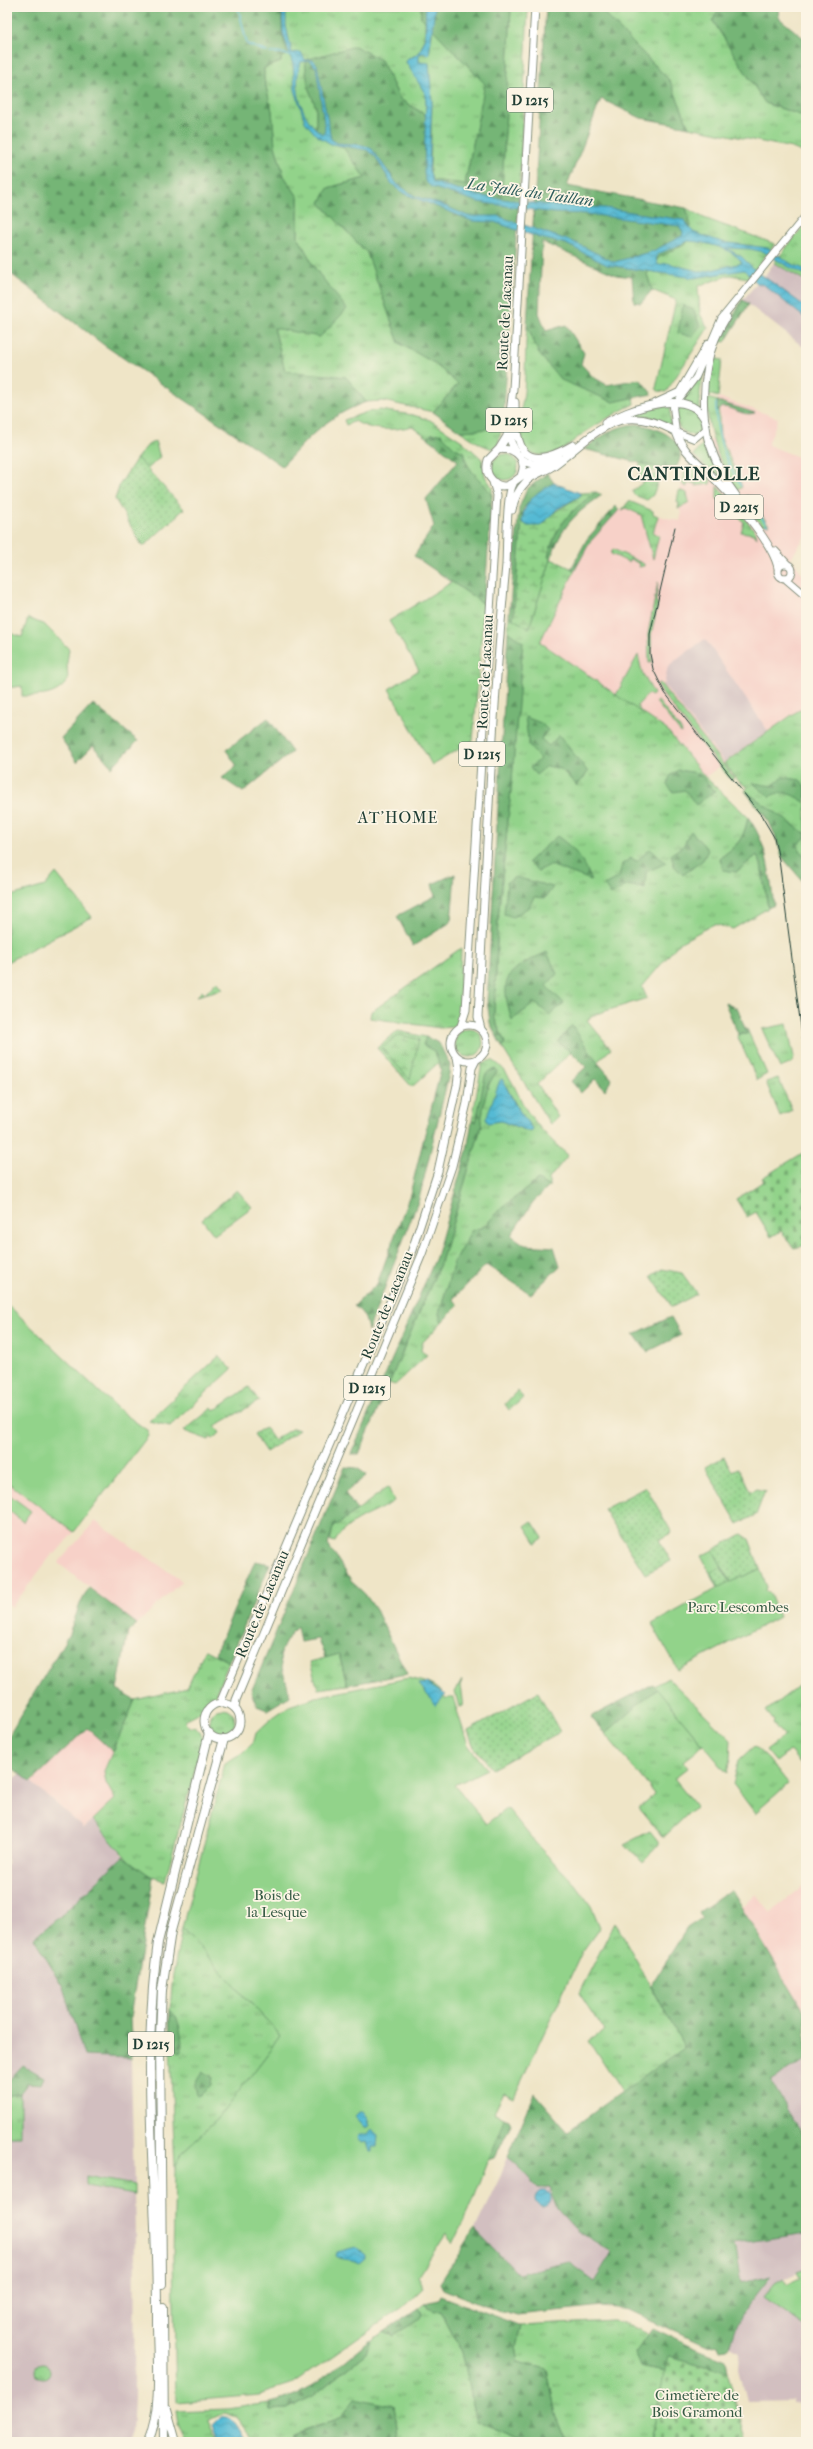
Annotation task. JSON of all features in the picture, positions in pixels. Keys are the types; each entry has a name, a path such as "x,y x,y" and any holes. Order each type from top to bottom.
{"highway":[{"name":"D 1215","path":"160,2362 151,2140 154,1976 158,1942 208,1733"},
{"name":"D 1215","path":"160,2362 160,2035 162,1990 171,1931 224,1739"},
{"path":"160,2362 160,2442"},
{"path":"161,2399 164,2442"},
{"path":"148,2442 161,2415"},
{"path":"161,2415 176,2442"}],"main road":[{"name":"Route de Lacanau","path":"500,450 507,436 514,389 535,7"},
{"path":"515,402 516,435 524,451 538,458 549,458 573,445 615,417 650,405 679,392 721,319 806,215"},
{"path":"704,419 704,385 711,353 722,325 738,298"},
{"path":"677,403 699,373 712,336"},
{"name":"Route de Lacanau","path":"514,389 515,402 511,442 516,452"},
{"path":"650,405 677,403 695,410 704,419"},
{"name":"D 2215","path":"677,403 673,409 676,432 686,453 724,488 770,549 778,568"},
{"path":"509,530 513,504 520,489 528,479 560,460 598,432 622,420 637,419 652,421 694,439 706,429"},
{"name":"D 2215","path":"704,419 713,456 728,484 787,564"},
{"path":"560,460 521,476 513,484 503,486 493,482 489,477 487,465 491,455 500,450 511,450 516,452 522,459 531,464 542,464 557,458 573,445"},
{"path":"521,476 524,465 522,459"},
{"name":"Route de Lacanau","path":"461,1026 466,1010 489,637 497,495 493,482"},
{"name":"Route de Lacanau","path":"481,1029 478,1009 501,619 509,530 509,495 513,484"},
{"path":"806,591 787,564 783,564 778,568 779,575 786,578 806,596"},
{"path":"786,578 792,573"},
{"path":"472,1024 481,1029 487,1038 486,1048 476,1060 466,1061 457,1057 453,1052 450,1041 454,1032 461,1026 472,1024"},
{"name":"Route de Lacanau","path":"208,1733 204,1725 205,1715 210,1707 220,1703 412,1250 438,1171 457,1085 459,1069 457,1057"},
{"name":"Route de Lacanau","path":"224,1739 234,1735 239,1728 239,1715 235,1708 236,1700 422,1254 452,1166 467,1103 472,1068 476,1060"},
{"path":"220,1703 235,1708"},
{"path":"208,1733 216,1738 224,1739"}],"shaded area":[{"path":"774,263 806,281 806,310 763,278"},
{"path":"757,283 764,285 806,319 806,349 743,300"},
{"path":"718,397 778,418 768,445 806,460 806,483 803,489 806,492 806,535 791,558 806,579 806,705 705,777 667,730 539,642 590,542 620,509 626,508 641,515 659,516 680,521 682,512 678,509 679,503 677,502 686,467 694,453 703,444 720,436"},
{"path":"705,639 768,731 724,762 664,685 668,666"},
{"path":"7,1482 74,1532 55,1554 53,1553 12,1607 7,1603"},
{"path":"95,1521 182,1581 137,1624 58,1563"},
{"path":"87,1728 113,1752 106,1764 106,1783 115,1799 84,1828 31,1782"},
{"path":"21,1773 84,1828 93,1820 111,1838 123,1856 153,1878 130,2017 135,2234 134,2398 132,2435 129,2442 7,2442 7,1785"},
{"path":"806,1884 806,2015 741,1907 756,1894 770,1913"},
{"path":"806,2059 806,2141 771,2081"},
{"path":"508,2156 538,2188 549,2188 557,2209 576,2230 612,2252 594,2281 568,2262 518,2274 475,2229 501,2175"},
{"path":"806,2233 806,2269 775,2283 764,2297 806,2326 806,2405 793,2404 793,2401 747,2402 739,2369 740,2351 730,2346 739,2316 770,2277 741,2283 734,2243"}],"green space":[{"path":"7,7 282,7 282,34 288,55 281,57 281,62 264,68 264,79 272,111 275,146 284,176 298,197 298,237 316,270 347,309 320,337 274,328 285,371 346,377 366,402 339,414 329,421 311,436 282,466 104,345 7,271"},
{"path":"282,7 421,7 421,17 425,20 423,43 418,53 408,58 406,62 426,93 426,115 400,99 381,60 308,87 316,106 316,135 343,147 365,178 328,188 320,203 367,253 399,343 434,363 458,384 433,412 383,401 366,402 346,377 285,371 274,327 320,337 346,309 316,270 298,237 298,197 284,176 275,146 272,111 264,79 264,68 281,62 281,57 288,55 282,34"},
{"path":"421,7 511,7 502,192 519,197 503,422 490,429 460,431 433,412 458,384 434,363 399,343 367,253 320,203 328,188 365,178 343,147 316,135 316,107 308,87 305,60 355,46 381,60 400,99 430,118 429,170 432,180 465,184 485,84 421,17"},
{"path":"511,7 528,7 519,197 502,192"},
{"path":"546,7 598,7 670,81 689,127 641,118 601,99 567,186 686,208 691,226 686,244 659,257 647,274 652,290 641,303 634,302 632,277 616,275 542,242 539,313 546,331 566,325 584,353 581,364 593,377 607,385 640,379 652,394 613,402 561,380 539,354 527,325"},
{"path":"598,7 719,7 713,21 765,103 806,117 806,154 792,148 689,127 670,81"},
{"path":"719,7 778,7 779,18 806,40 806,117 765,103 713,21"},
{"path":"433,27 485,84 465,184 432,181 430,177 432,102 429,64 419,62 419,55 422,53 429,55"},
{"path":"686,208 704,218 775,244 748,278 730,275 698,286 700,314 708,328 666,392 658,391 656,388 676,300 652,290 647,274 659,257 686,244 691,226"},
{"path":"806,223 806,281 774,263"},
{"path":"742,299 743,300 727,333 728,337 725,342 720,341"},
{"path":"743,300 749,304 728,337 727,333"},
{"path":"683,305 694,310 700,326 692,337 678,333"},
{"path":"527,325 539,354 613,402 633,397 634,404 603,421 555,453 537,455 528,451 523,444 520,435 525,384"},
{"path":"713,358 722,360 718,397 706,394 708,377"},
{"path":"705,361 700,393 700,410 682,401 698,378"},
{"path":"707,398 718,401 720,436 742,487 738,490 734,488 728,477 714,445 709,422"},
{"path":"717,401 755,413 746,414 726,407 722,407 717,411"},
{"path":"670,405 671,425 648,416 618,418 632,412"},
{"path":"681,407 690,410 697,415 700,419 702,427 701,432 694,436 681,429 677,423 676,408"},
{"path":"380,410 413,415 430,420 462,441 482,459 485,476 492,487 492,497 471,471 465,459 465,453 455,448 441,434 431,434 428,438 412,426 398,429 383,429 368,427 355,421 346,425 344,420 367,412"},
{"path":"503,422 498,445 492,449 480,444 460,431 490,429"},
{"path":"637,424 654,428 670,436 676,442 680,457 677,466 663,469 584,449 615,429"},
{"path":"431,434 441,434 455,448 465,453 465,459 471,470 485,486 492,497 484,604 414,556 434,526 426,499 458,461 428,438"},
{"path":"155,441 160,457 147,470 137,458 148,445"},
{"path":"703,444 707,446 726,486 693,455"},
{"path":"505,454 514,458 518,467 514,476 505,480 496,476 492,467 496,458"},
{"path":"137,458 184,509 143,547 115,499 120,484"},
{"path":"640,463 663,469 649,473 639,482"},
{"path":"693,464 711,480 710,484 696,486 696,483 687,484 687,487 683,485 682,481 686,467"},
{"path":"547,473 554,483 534,496 523,509 513,619 509,616 519,508 527,489"},
{"path":"661,473 653,495 647,500 634,495 632,491 653,475"},
{"path":"717,486 730,501 725,502 717,499"},
{"path":"679,490 687,493 689,502 678,509 679,503 677,502"},
{"path":"596,492 602,495 584,508 564,529 551,559 548,558 559,528 571,513"},
{"path":"596,492 571,513 559,528 555,536 548,557 551,559 529,628 513,619 522,522 528,526 546,523 547,517 580,496 580,493"},
{"path":"747,495 769,525 761,525 745,504"},
{"path":"629,501 653,511 653,514 658,516 653,533 659,535 653,559 641,515 626,508 622,510"},
{"path":"616,506 619,510 590,542 575,570 571,569 587,539"},
{"path":"731,507 736,507 756,532 757,538 754,534 741,532 744,522 730,511"},
{"path":"613,549 644,564 644,566 639,567 640,564 630,559 628,562 611,554"},
{"path":"551,559 575,570 540,642 667,730 705,777 748,817 739,841 720,858 723,870 736,872 757,855 761,864 768,908 733,929 714,924 679,943 642,987 647,998 596,1014 587,1020 611,1049 597,1062 571,1026 558,1042 571,1052 537,1084 558,1117 550,1124 502,1047 505,1043 494,1017 498,919 512,780 522,642 508,632 509,616 529,628"},
{"path":"452,582 484,604 473,741 432,765 389,689 419,670 389,621"},
{"path":"658,582 656,602 658,603 651,635 652,662 649,663 648,634"},
{"path":"28,618 45,625 69,649 67,663 68,680 63,686 53,693 36,696 22,696 22,686 7,688 7,632 22,637"},
{"path":"508,632 523,642 512,780 498,919 494,1017 505,1043 502,1047 490,1023 487,1000"},
{"path":"638,655 642,672 654,694 652,696 648,694 637,706 642,713 616,695"},
{"path":"660,683 734,778 731,780 663,695 657,684"},
{"path":"658,701 682,731 681,733 656,702"},
{"path":"93,704 138,741 112,767 93,746 77,762 61,738"},
{"path":"806,705 806,834 745,791 748,787 739,782 724,763"},
{"path":"525,717 541,723 548,730 541,739 549,746 559,735 588,772 577,786 561,769 547,766 536,775 530,768 540,759 529,746"},
{"path":"268,718 292,752 243,792 222,778 237,766 226,750"},
{"path":"678,770 699,773 715,791 696,805 685,790 673,792 667,785 670,776"},
{"path":"783,777 800,780 806,788 806,803 792,795 783,793 774,794 769,797 753,783 772,786"},
{"path":"745,791 806,834 806,837 797,845 806,859 806,885 782,857 769,822"},
{"path":"748,817 760,838 767,859 774,905 768,908 761,864 757,855 736,872 723,870 720,858 739,841"},
{"path":"691,831 708,850 703,860 683,875 674,866 671,854 683,846"},
{"path":"557,836 569,845 578,855 586,867 591,880 550,865 538,871 528,862"},
{"path":"806,837 806,859 797,845"},
{"path":"650,849 666,863 646,872 645,889 628,885 611,895 604,885 619,877 622,864 631,858 637,861"},
{"path":"56,873 92,917 7,962 7,897 45,886"},
{"path":"455,874 451,922 413,946 397,916 435,896 432,884"},
{"path":"515,877 553,887 545,898 534,897 529,907 513,917 504,914 507,882"},
{"path":"461,948 459,1021 452,1027 440,1028 370,1018 371,1012"},
{"path":"547,952 557,974 546,986 564,1003 550,1015 535,1003 512,1020 506,993 506,984 509,976 523,964"},
{"path":"217,981 223,989 205,994"},
{"path":"202,991 205,994 197,996"},
{"path":"725,1003 738,1009 747,1034 738,1034"},
{"path":"787,1024 794,1057 792,1063 780,1068 762,1029"},
{"path":"572,1025 593,1057 612,1079 605,1090 595,1079 581,1093 571,1081 586,1067 558,1042"},
{"path":"469,1029 479,1033 483,1043 479,1053 469,1057 459,1053 455,1043 459,1033"},
{"path":"747,1029 767,1074 757,1080 737,1035 747,1034"},
{"path":"398,1031 426,1037 424,1045 434,1051 439,1062 412,1087 377,1048"},
{"path":"399,1035 419,1039 410,1080 382,1048"},
{"path":"426,1037 439,1043 450,1065 449,1074 419,1199 368,1331 364,1317 354,1306 377,1284 410,1194 441,1069 434,1051 423,1045"},
{"path":"492,1060 499,1064 509,1076 527,1111 551,1140 568,1155 549,1179 549,1187 538,1180 499,1210 485,1226 471,1232 454,1262 439,1314 442,1322 422,1343 421,1351 427,1355 395,1385 389,1383 442,1259 482,1124 472,1121 482,1063","holes":["502,1079 531,1132 501,1121 498,1086"]},
{"path":"496,1069 497,1072 487,1089 482,1124 442,1259 359,1454 351,1454 436,1257 467,1150 472,1121 476,1122 485,1076 489,1071"},
{"path":"778,1078 792,1110 780,1116 766,1082"},
{"path":"806,1151 806,1245 794,1248 781,1231 771,1237 756,1212 747,1217 736,1199 764,1181 762,1178"},
{"path":"538,1180 549,1187 533,1202 511,1235 525,1245 554,1247 560,1266 531,1294 486,1265 453,1299 459,1305 442,1322 439,1314 454,1262 471,1231 485,1226 499,1210"},
{"path":"237,1190 252,1207 214,1235 202,1219"},
{"path":"662,1269 682,1273 697,1294 672,1307 651,1276"},
{"path":"7,1304 118,1409 148,1431 148,1436 74,1532 7,1482"},
{"path":"671,1317 681,1335 647,1352 634,1334"},
{"path":"219,1356 232,1369 170,1426 149,1421"},
{"path":"249,1387 259,1401 215,1426 220,1433 213,1439 210,1437 209,1440 184,1431 212,1408 214,1411"},
{"path":"517,1391 524,1398 509,1410 505,1404"},
{"path":"265,1427 274,1440 293,1428 299,1430 266,1452 254,1434"},
{"path":"724,1457 732,1471 738,1468 751,1492 756,1489 765,1491 756,1515 738,1524 705,1467"},
{"path":"345,1467 357,1468 367,1475 345,1493 357,1510 333,1528 328,1545 353,1583 365,1594 376,1610 407,1674 347,1685 339,1654 325,1658 318,1639 300,1642 297,1626 284,1646 280,1659 290,1696 267,1710 257,1706 251,1692"},
{"path":"388,1487 394,1501 353,1523 340,1534 335,1542 330,1541 333,1528"},
{"path":"646,1487 672,1533 659,1540 671,1561 645,1574 604,1509"},
{"path":"11,1496 31,1511 23,1522 7,1509 7,1502"},
{"path":"532,1521 543,1538 536,1543 525,1526"},
{"path":"742,1534 749,1539 760,1569 730,1582 713,1550"},
{"name":"Parc Lescombes","path":"713,1550 730,1582 760,1569 767,1587 766,1590 770,1594 779,1617 678,1670 652,1624 718,1588 701,1556"},
{"path":"255,1561 270,1564 229,1662 215,1654"},
{"path":"721,1567 729,1582 719,1587 711,1572"},
{"path":"89,1588 137,1624 128,1632 117,1690 135,1700 113,1752 87,1728 31,1782 7,1764 7,1739 69,1634 80,1604"},
{"path":"205,1650 229,1662 213,1700 201,1711 184,1720 189,1727 194,1726 200,1731 202,1735 202,1744 165,1881 153,1877 134,1864 93,1820 115,1799 106,1783 104,1771 135,1700 187,1688"},
{"path":"339,1654 347,1685 318,1689 310,1662"},
{"name":"Bois de la Lesque","path":"408,1678 434,1686 445,1698 453,1698 468,1745 487,1769 455,1785 486,1824 507,1808 539,1847 576,1885 591,1906 600,1927 582,1952 514,2097 504,2092 494,2113 504,2118 473,2201 453,2243 446,2233 418,2276 424,2287 403,2307 291,2385 259,2395 176,2402 173,2257 175,2170 181,2153 217,2120 281,2036 182,1928 225,1763 242,1753 254,1741 256,1733 272,1718 289,1706 316,1697"},
{"path":"668,1678 731,1740 730,1759 727,1773 654,1686"},
{"path":"462,1680 460,1686 463,1706 459,1707 455,1692"},
{"path":"806,1680 806,1765 804,1768 790,1751 776,1762 766,1750 784,1736 773,1724 774,1721 766,1711"},
{"path":"653,1684 703,1745 683,1761 688,1768 674,1779 696,1806 665,1836 662,1836 639,1808 655,1794 591,1717"},
{"path":"653,1684 657,1688 605,1734 591,1717"},
{"path":"538,1692 560,1732 492,1769 474,1747 468,1731"},
{"path":"222,1708 231,1712 235,1721 231,1730 222,1734 213,1730 209,1721 213,1712"},
{"path":"754,1746 768,1759 788,1784 755,1813 733,1784 739,1760"},
{"path":"650,1831 658,1841 658,1844 643,1863 625,1844"},
{"path":"123,1856 153,1878 130,2017 132,2058 84,2056 63,1987 34,1938 65,1912"},
{"path":"731,1890 806,2015 806,2059 771,2081 806,2141 806,2233 734,2244 741,2283 771,2276 740,2316 730,2346 726,2349 719,2350 717,2344 707,2346 628,2310 602,2306 517,2315 504,2311 500,2312 443,2289 440,2283 475,2229 518,2274 568,2262 594,2281 612,2252 576,2230 557,2209 549,2188 538,2188 508,2156 535,2093 568,2131 684,2047 651,1985 687,1928 702,1918 699,1912"},
{"path":"615,1922 685,2047 622,2092 589,2041 604,2031 579,1993"},
{"path":"182,1928 281,2036 217,2120 181,2153 175,2170 169,2020 173,1975"},
{"path":"170,2010 177,2018 179,2023 182,2052 179,2053 170,2035"},
{"path":"23,2065 44,2077 41,2084 28,2083 20,2093 7,2096 7,2082"},
{"path":"203,2071 212,2077 211,2086 201,2096 198,2096 196,2083"},
{"path":"20,2093 20,2136 7,2136 7,2096"},
{"path":"493,2114 509,2120 511,2124 495,2157 488,2159 481,2155"},
{"path":"86,2176 134,2185 134,2195 86,2186"},
{"path":"806,2269 806,2327 764,2297 775,2283 784,2278 787,2284 800,2278 797,2272"},
{"path":"440,2296 521,2326 515,2346 518,2362 547,2369 556,2415 567,2442 525,2442 477,2422 462,2351 441,2311 433,2312 425,2303 438,2300"},
{"path":"425,2303 429,2309 441,2311 462,2351 477,2422 525,2442 399,2442 394,2406 340,2418 292,2435 292,2442 256,2442 237,2416 224,2413 209,2420 210,2429 217,2442 185,2442 178,2426 176,2411 227,2409 269,2403 270,2410 286,2409 313,2396 366,2353 372,2340 383,2332 392,2336 422,2315 419,2308"},
{"path":"419,2308 422,2315 420,2319 392,2336 383,2332"},
{"path":"612,2321 625,2323 650,2335 635,2353 640,2367 665,2372 650,2442 567,2442 556,2415 547,2369 518,2362 515,2346 521,2326"},
{"path":"653,2328 690,2346 725,2360 727,2372 669,2356 665,2372 640,2367 635,2353"},
{"path":"371,2340 366,2353 313,2396 286,2409 270,2410 269,2403 298,2394 311,2386"},
{"name":"Cimetière de Bois Gramond","path":"668,2356 727,2372 747,2442 650,2442"},
{"path":"43,2364 48,2366 50,2371 48,2376 43,2378 38,2376 36,2371 38,2366"},
{"path":"355,2398 394,2406 399,2442 292,2442 292,2436 340,2418"}],"water":[{"path":"282,7 286,7 286,25 292,53 301,52 305,60 313,60 317,64 331,139 337,143 363,145 372,149 397,184 415,196 443,205 468,216 498,216 576,243 614,262 653,251 682,236 683,232 679,226 587,214 554,213 478,202 431,187 425,181 424,172 426,95 406,62 408,58 415,56 420,51 423,44 426,29 425,7 435,7 429,55 422,53 419,55 419,62 429,63 432,102 429,170 433,182 480,196 550,205 605,208 684,220 693,232 722,242 768,248 790,263 806,270 806,275 785,265 764,252 750,249 726,248 742,257 755,270 806,307 806,319 764,285 757,283 744,270 694,278 607,265 566,244 540,238 494,222 472,221 403,193 391,183 375,156 367,150 331,144 316,135 305,122 295,90 293,65 283,33","holes":["309,61 316,67 325,129 323,134 309,121 300,102 298,92 298,71 301,62","688,241 710,244 726,250 732,253 742,263 702,272 667,263 658,265 656,259 658,254"]},
{"path":"554,483 580,493 580,496 557,509 541,526 528,526 522,522 525,508 532,498"},
{"path":"502,1079 516,1106 533,1130 531,1132 501,1121 488,1123 486,1119 500,1080"},
{"path":"426,1683 445,1695 436,1706 419,1684"},
{"path":"359,2112 363,2112 370,2121 368,2121 370,2124 366,2128 355,2116"},
{"path":"371,2129 378,2135 377,2147 372,2147 372,2152 370,2152 367,2142 362,2143 358,2137 359,2134 367,2134"},
{"path":"540,2191 546,2191 551,2196 549,2205 546,2207 540,2207 535,2202 535,2196"},
{"path":"356,2247 365,2254 365,2258 359,2263 336,2256 337,2252"},
{"path":"221,2417 226,2417 234,2421 249,2442 218,2442 212,2426"}],"waterway":[{"path":"238,7 247,44 267,52"},
{"path":"270,53 282,53 290,56"},
{"path":"716,403 717,425 722,446 730,467 741,486"},
{"path":"747,497 767,525"}],"tram line":[{"path":"675,527 650,634 650,654 653,669 665,693 761,815 774,837 779,860 804,1050"},
{"path":"804,1045 806,1062"}],"district":[{"name":"CANTINOLLE","path":"694,474"},
{"name":"AT'HOME","path":"398,817"}],"water label":[{"name":"La Jalle du Taillan","path":"530,192"}]}
